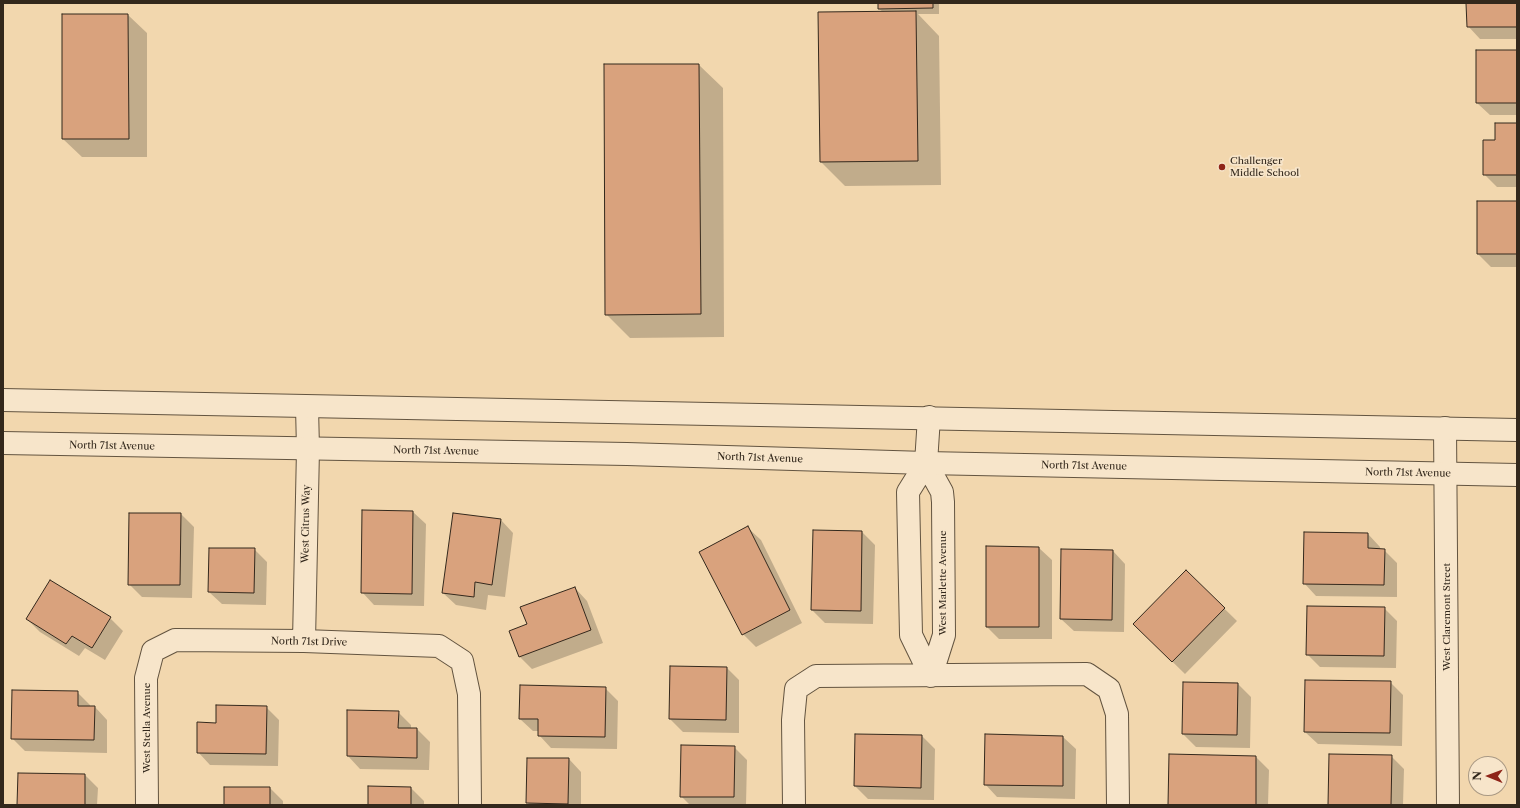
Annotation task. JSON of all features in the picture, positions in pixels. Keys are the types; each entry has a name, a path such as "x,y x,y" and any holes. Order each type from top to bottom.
{"street":[{"path":"3,400 929,417 1517,430"},
{"name":"West Citrus Way","path":"304,641 308,449 307,406"},
{"path":"929,417 926,463 908,492 911,635 931,676"},
{"name":"West Claremont Street","path":"1445,428 1448,805"},
{"name":"North 71st Avenue","path":"3,443 627,454 926,463 1517,475"},
{"name":"West Marlette Avenue","path":"926,463 942,492 943,502 944,635 931,676"},
{"name":"North 71st Drive","path":"153,651 175,640 304,641 440,646 462,661 469,694 470,805"},
{"name":"West Stella Avenue","path":"147,805 146,678 153,651"},
{"path":"794,805 793,720 796,689 816,676 1087,674 1109,688 1117,714 1118,805"}],"building":[{"path":"878,3 933,3 933,8 878,9"},
{"path":"1466,3 1517,3 1517,27 1467,27"},
{"path":"916,11 918,161 820,162 818,12"},
{"path":"62,14 128,14 129,139 62,139"},
{"path":"1476,50 1517,50 1517,103 1476,103"},
{"path":"604,64 699,64 701,314 605,315"},
{"path":"1495,123 1517,123 1517,175 1483,175 1483,140 1495,140"},
{"path":"1477,201 1517,201 1517,254 1477,254"},
{"path":"362,510 413,511 412,594 361,593"},
{"path":"129,513 181,513 180,585 128,585"},
{"path":"453,513 501,519 492,585 475,582 474,597 442,593"},
{"path":"748,526 790,610 742,635 699,552"},
{"path":"813,530 862,531 861,611 811,610"},
{"path":"1304,532 1368,533 1368,548 1385,549 1384,585 1303,584"},
{"path":"986,546 1039,547 1039,627 986,627"},
{"path":"209,548 255,548 254,593 208,592"},
{"path":"1061,549 1113,550 1112,620 1060,619"},
{"path":"1186,570 1225,608 1172,662 1133,624"},
{"path":"50,580 111,617 92,648 72,636 66,644 26,619"},
{"path":"575,587 591,630 519,657 509,631 527,624 520,607"},
{"path":"1307,606 1385,607 1384,656 1306,655"},
{"path":"670,666 727,667 726,720 669,719"},
{"path":"1305,680 1391,681 1390,733 1304,732"},
{"path":"1183,682 1238,683 1237,735 1182,734"},
{"path":"520,685 606,687 605,737 538,736 538,719 519,719"},
{"path":"12,690 78,691 78,706 95,706 94,740 11,739"},
{"path":"216,705 267,706 266,754 197,753 197,722 216,723"},
{"path":"347,710 399,711 398,728 417,728 417,758 347,756"},
{"path":"855,734 922,735 921,788 854,786"},
{"path":"985,734 1063,736 1063,786 984,785"},
{"path":"681,745 735,746 734,797 680,797"},
{"path":"1169,754 1256,756 1256,805 1168,805"},
{"path":"1329,754 1392,755 1391,805 1328,805"},
{"path":"527,758 569,758 568,804 526,803"},
{"path":"18,773 85,774 85,805 17,805"},
{"path":"368,786 411,787 411,805 368,805"},
{"path":"224,787 270,787 270,805 224,805"}],"place":[{"name":"Challenger Middle School","path":"1222,167"}]}
